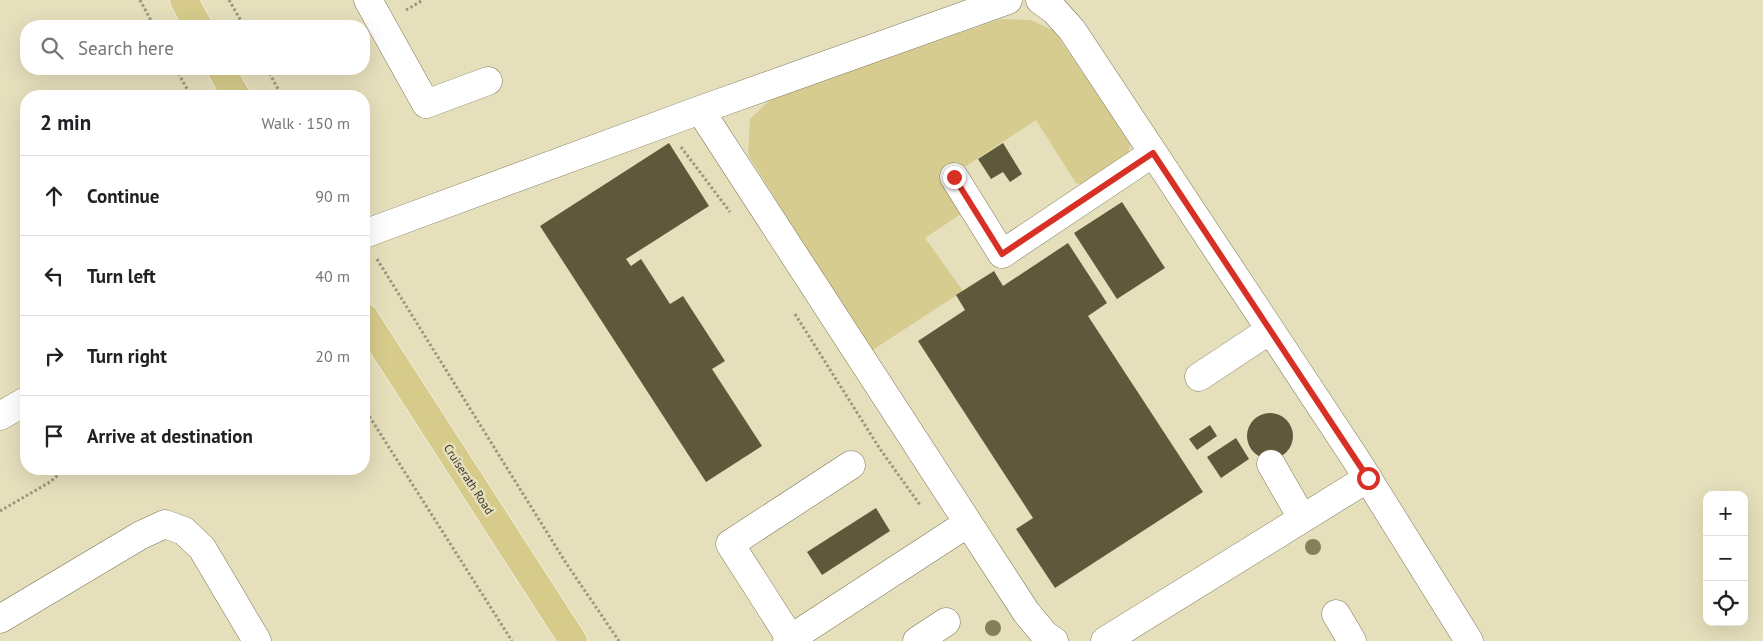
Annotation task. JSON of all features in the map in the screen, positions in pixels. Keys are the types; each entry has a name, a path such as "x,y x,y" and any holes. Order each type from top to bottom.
{"main road":[{"path":"184,0 195,20"},
{"path":"224,75 233,90"},
{"name":"Cruiserath Road","path":"370,326 574,641"}],"lane":[{"path":"368,0 426,104 488,81"},
{"path":"370,242 700,110 1008,0"},
{"path":"1040,0 1054,10 1072,30 1368,478 1469,641"},
{"path":"700,110 1026,612 1045,635 1054,641"},
{"path":"954,177 1002,254 1153,153"},
{"path":"1199,377 1270,330"},
{"path":"0,416 20,404"},
{"path":"1271,464 1302,518"},
{"path":"851,465 730,544 790,640 968,523"},
{"path":"1105,641 1368,478"},
{"path":"0,619 141,535 165,524 184,531 202,548 257,641"},
{"path":"1336,614 1352,641"},
{"path":"917,641 946,622"}],"path":[{"path":"140,0 151,20"},
{"path":"229,0 241,20"},
{"path":"179,75 188,90"},
{"path":"270,75 279,90"},
{"path":"370,246 566,563 619,641"},
{"path":"370,417 512,641"},
{"path":"0,511 50,482 58,475"}],"shaded area":[{"path":"1000,19 1031,20 1054,31 1131,143 1127,157 1087,186 1076,183 1036,120 942,182 964,212 925,238 963,291 871,351 748,155 750,119 771,99"}],"building":[{"path":"669,143 709,206 626,259 631,266 641,259 670,304 683,296 725,361 712,369 762,446 706,482 540,226"},
{"path":"1003,143 1022,174 1010,182 1003,172 991,179 978,159"},
{"path":"1122,202 1165,268 1117,299 1074,233"},
{"path":"1068,243 1107,303 1088,316 1203,492 1055,588 1016,529 1033,518 918,341 965,310 956,295 994,271 1003,286"},
{"path":"1270,413 1283,417 1289,423 1293,436 1289,449 1283,455 1270,459 1257,455 1251,449 1247,436 1251,423 1257,417"},
{"path":"1210,425 1217,436 1197,450 1189,439"},
{"path":"1236,438 1249,459 1221,478 1207,457"},
{"path":"876,508 890,531 822,575 807,552"}],"route":[{"path":"954,177 1002,254 1153,153 1368,478"}]}
